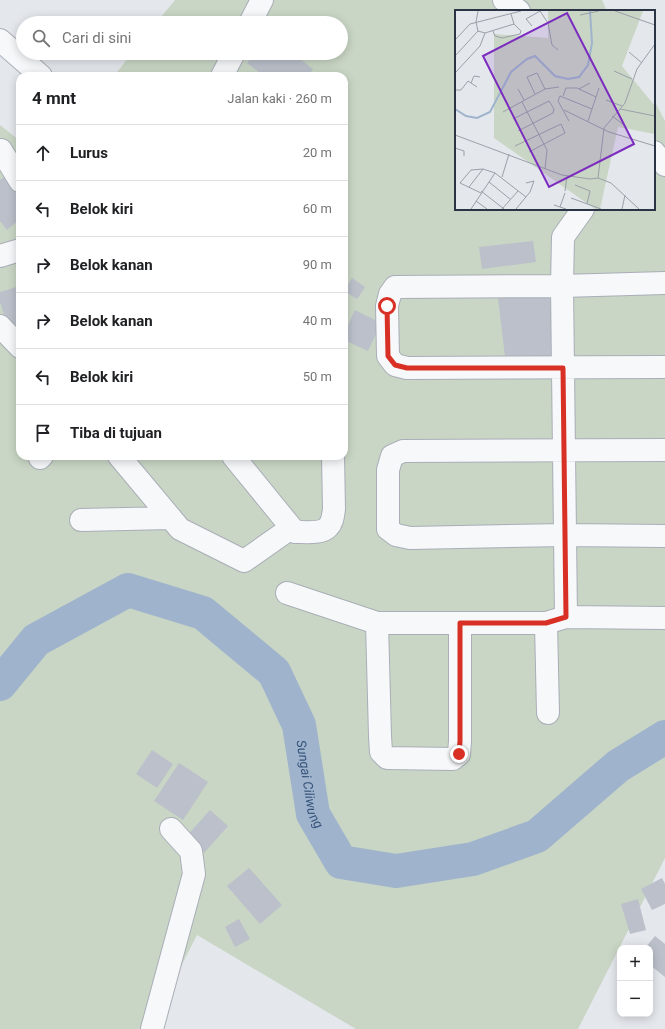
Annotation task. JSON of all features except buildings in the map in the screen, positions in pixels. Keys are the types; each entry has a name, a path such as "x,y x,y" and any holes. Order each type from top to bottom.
{"street":[{"path":"254,16 262,0"},
{"path":"504,0 518,10"},
{"path":"523,10 529,0"},
{"path":"0,40 16,54"},
{"path":"23,60 36,72"},
{"path":"224,72 230,60"},
{"path":"1,150 16,174"},
{"path":"655,153 665,165"},
{"path":"566,617 562,286 563,237 582,210"},
{"path":"0,256 16,251"},
{"path":"665,283 562,286 395,287 390,294 387,306 388,356 395,365 407,368 665,367"},
{"path":"0,326 16,343"},
{"path":"665,450 403,451 392,456 388,470 388,528 396,535 410,538 565,535 665,536"},
{"path":"122,460 180,529 244,561 291,528"},
{"path":"236,460 295,532 311,533 325,530 331,524 334,509 332,460"},
{"path":"81,520 171,518"},
{"path":"287,593 378,624 546,623 566,617 665,618"},
{"path":"378,624 381,752 387,758 453,759 459,754 460,741 460,623"},
{"path":"546,623 548,713"},
{"path":"152,1029 194,874 191,851 171,829"}],"green space":[{"path":"175,0 602,0 607,10 455,10 455,210 655,210 655,102 665,121 665,858 621,945 617,945 617,952 578,1029 356,1029 197,935 149,1029 0,1029 0,125 16,138 16,460 348,460 348,72 117,72 127,60 348,60 348,16 162,16"}],"waterway":[{"name":"Sungai Ciliwung","path":"0,684 36,640 128,590 203,613 274,672 299,725 313,814 341,862 396,871 473,859 537,836 618,766 665,737"}],"route":[{"path":"387,306 388,356 395,365 407,368 563,368 566,617 546,623 460,623 459,754"}]}
